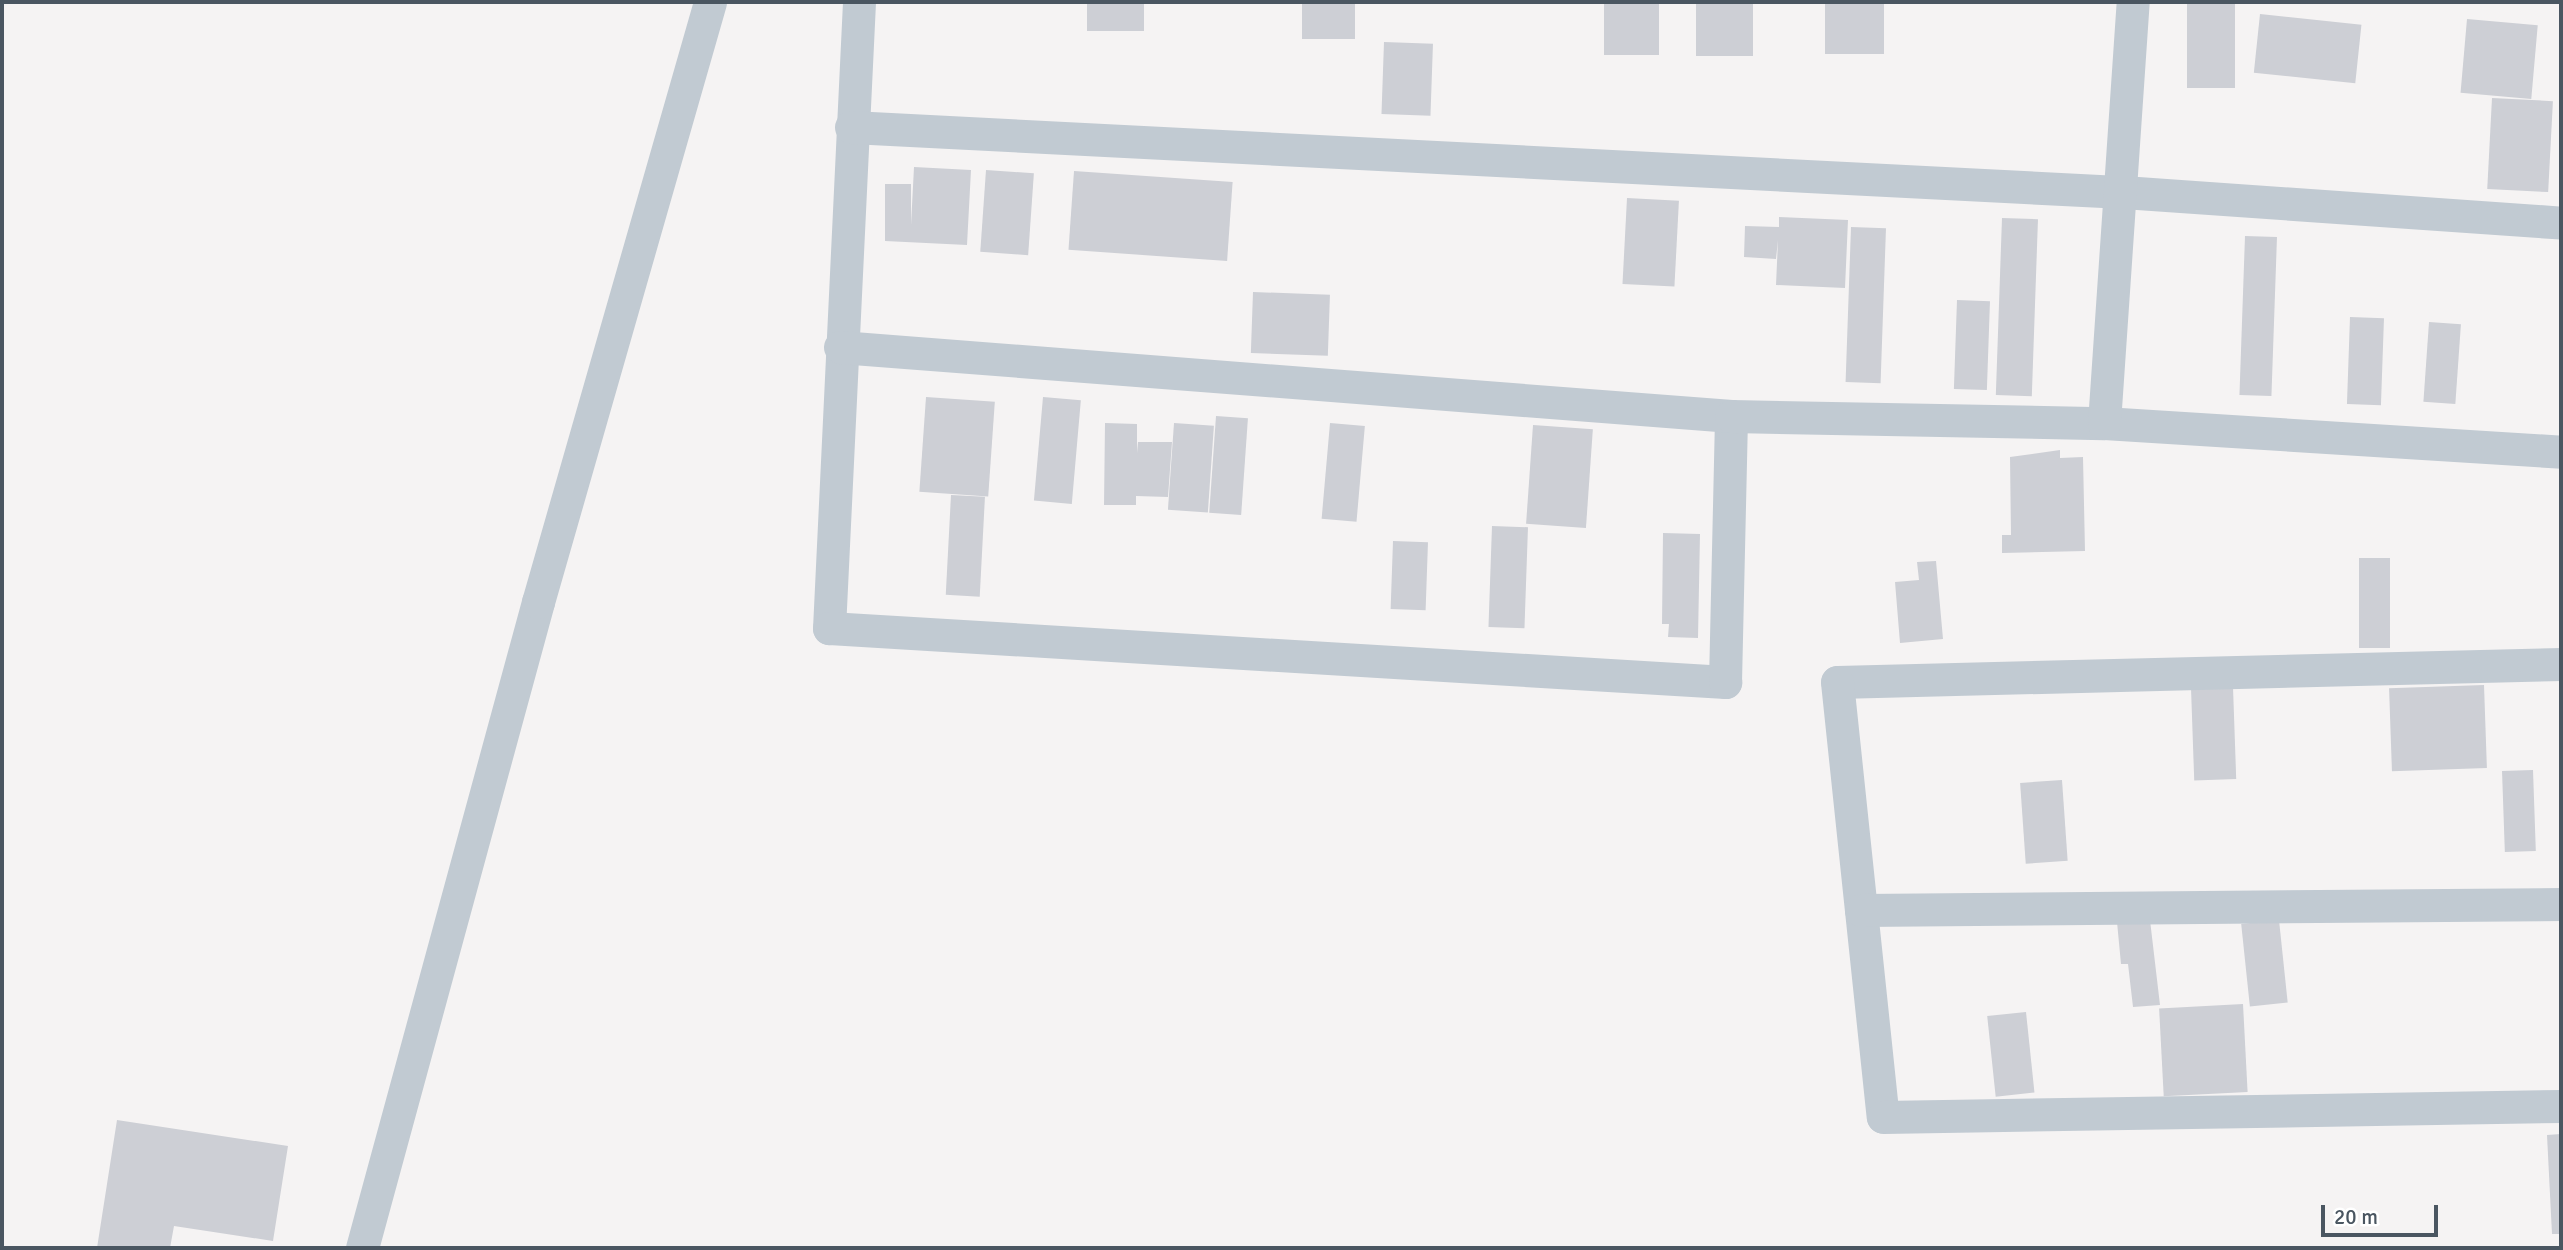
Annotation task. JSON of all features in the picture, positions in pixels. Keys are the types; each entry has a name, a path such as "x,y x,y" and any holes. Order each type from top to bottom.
{"street":[{"path":"362,1248 530,628 710,2"},
{"path":"859,2 840,347 829,628 1725,682 1731,416"},
{"path":"2104,423 2123,192 2133,2"},
{"path":"851,127 2123,192 2561,223"},
{"path":"840,347 1731,416 2104,423 2561,452"},
{"path":"2561,664 1837,682 1883,1117 2561,1106"},
{"path":"1861,910 2561,904"}],"building":[{"path":"1087,2 1144,2 1144,31 1087,31"},
{"path":"1302,2 1355,2 1355,39 1302,39"},
{"path":"1604,2 1659,2 1659,55 1604,55"},
{"path":"1696,2 1753,2 1753,56 1696,56"},
{"path":"1825,2 1884,2 1884,54 1825,54"},
{"path":"2187,2 2235,2 2235,88 2187,88"},
{"path":"2260,14 2361,25 2355,83 2254,73"},
{"path":"2467,19 2538,25 2531,99 2461,93"},
{"path":"1384,42 1433,44 1430,116 1381,114"},
{"path":"2492,98 2553,101 2548,192 2487,189"},
{"path":"914,167 971,170 967,245 885,241 885,184 911,184 911,225"},
{"path":"986,170 1034,173 1028,255 980,252"},
{"path":"1074,171 1233,182 1227,261 1068,250"},
{"path":"1627,198 1679,201 1674,287 1622,284"},
{"path":"1779,217 1848,220 1845,288 1776,285 1778,240 1776,259 1744,257 1745,226 1779,227"},
{"path":"2002,218 2038,219 2032,396 1996,395"},
{"path":"1851,227 1886,228 1881,383 1846,382"},
{"path":"2245,236 2277,237 2271,396 2239,395"},
{"path":"1253,292 1330,295 1328,356 1251,353"},
{"path":"1957,300 1990,301 1987,390 1954,389"},
{"path":"2350,317 2384,318 2381,405 2347,404"},
{"path":"2429,322 2461,324 2455,404 2423,402"},
{"path":"926,397 995,402 988,497 919,492"},
{"path":"1043,397 1081,400 1072,504 1034,501"},
{"path":"1216,416 1248,418 1241,515 1209,513"},
{"path":"1105,423 1137,424 1137,453 1138,442 1172,442 1168,497 1136,496 1136,505 1104,505"},
{"path":"1174,423 1214,426 1208,513 1168,510"},
{"path":"1330,423 1365,426 1356,522 1322,519"},
{"path":"1533,425 1593,429 1586,528 1526,524"},
{"path":"2060,450 2060,458 2083,457 2085,551 2002,553 2002,535 2011,535 2010,457"},
{"path":"951,495 985,497 980,597 946,595"},
{"path":"1492,526 1528,527 1524,628 1488,627"},
{"path":"1663,533 1700,534 1698,638 1668,637 1669,624 1662,624"},
{"path":"1393,541 1428,542 1426,610 1391,609"},
{"path":"2359,558 2390,558 2390,648 2359,648"},
{"path":"1936,561 1943,639 1900,643 1895,582 1919,580 1917,562"},
{"path":"2484,685 2487,768 2392,771 2389,688"},
{"path":"2233,687 2236,779 2194,780 2191,688"},
{"path":"2533,770 2536,851 2505,852 2502,771"},
{"path":"2062,780 2068,861 2026,864 2020,783"},
{"path":"2150,920 2160,1005 2133,1007 2128,964 2121,964 2117,922"},
{"path":"2279,920 2288,1003 2250,1007 2241,924"},
{"path":"2243,1004 2248,1092 2164,1096 2159,1008"},
{"path":"2026,1012 2034,1093 1996,1097 1987,1016"},
{"path":"117,1120 288,1146 273,1241 174,1226 170,1248 97,1248"},
{"path":"2561,1134 2561,1234 2552,1234 2547,1135"}]}
